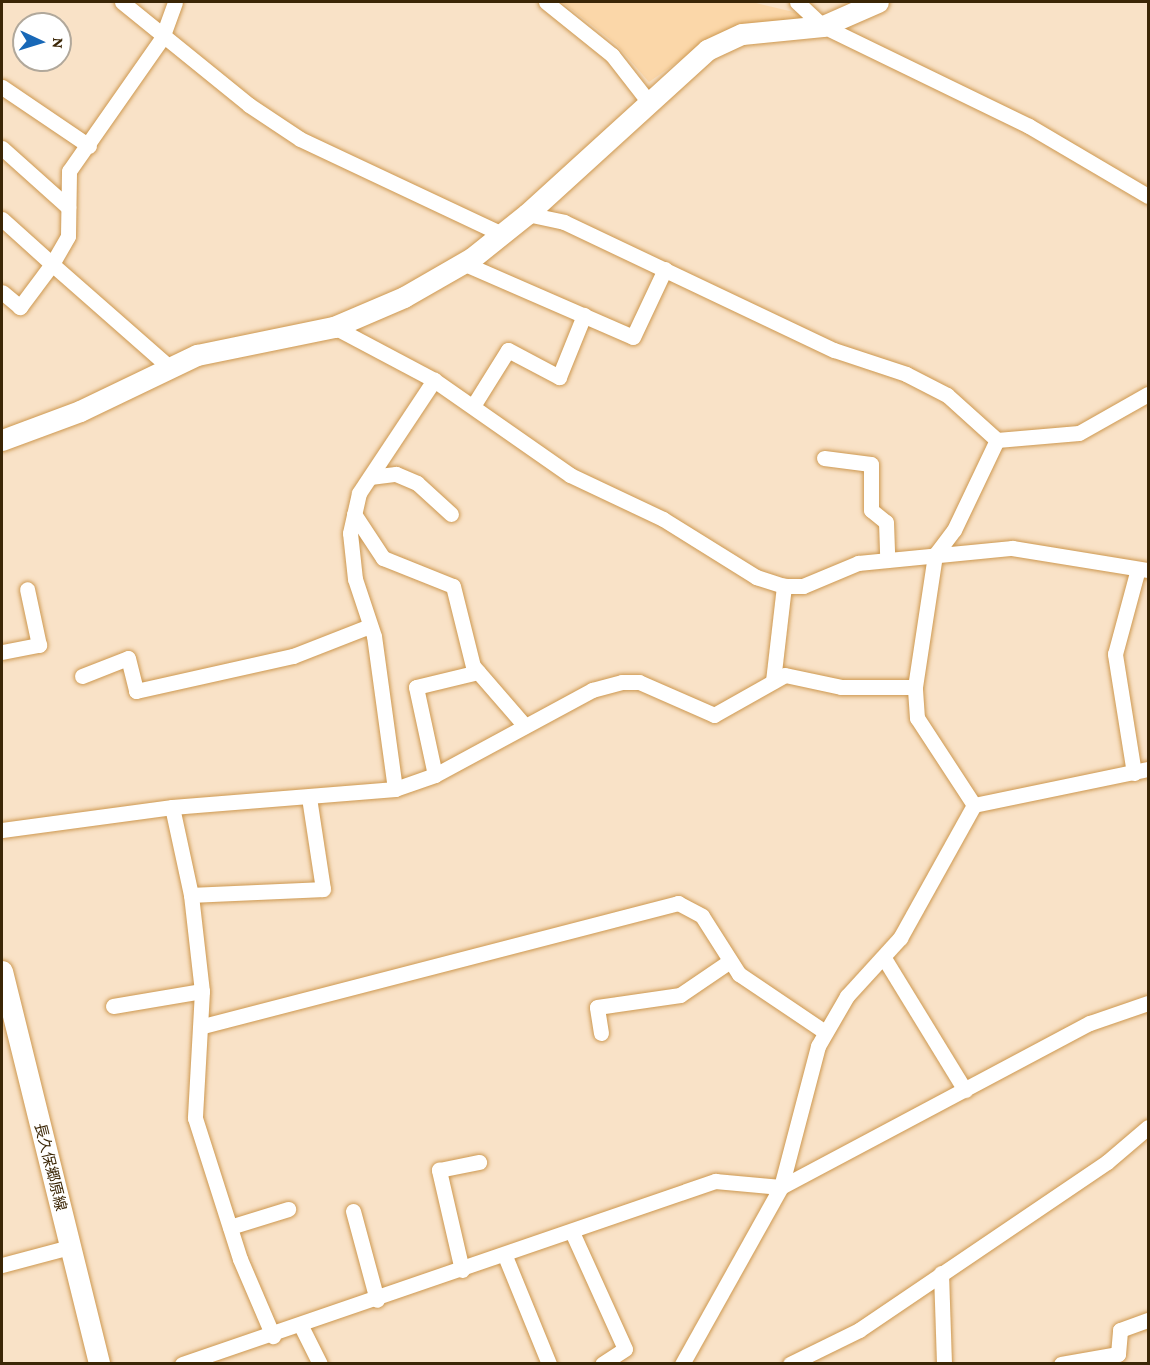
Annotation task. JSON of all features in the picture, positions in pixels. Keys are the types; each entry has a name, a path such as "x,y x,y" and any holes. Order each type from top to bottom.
{"street":[{"path":"122,2 162,38 300,139 500,233"},
{"path":"2,292 20,307 52,264 68,236 69,171 89,146 162,38 175,2"},
{"path":"546,2 612,55 647,100"},
{"path":"797,2 823,26 1029,126 1149,196"},
{"path":"2,440 80,411 168,366 334,327 463,263 527,214 647,100 707,50 742,34 823,26 878,2"},
{"path":"2,87 89,146"},
{"path":"2,148 68,207"},
{"path":"527,214 564,222 834,350 906,374 946,395 997,440 1080,433 1149,394"},
{"path":"2,219 168,366"},
{"path":"463,263 633,336 665,269"},
{"path":"473,406 508,350 559,377 584,315"},
{"path":"334,327 434,380 570,475 663,519 756,577 784,586 803,586 858,563 1012,548 1143,570 1115,654 1141,771 974,805 884,958 847,996 825,1032 781,1187 682,1364"},
{"path":"395,789 370,626 355,579 350,533 354,514 370,477 434,380"},
{"path":"974,805 917,718 915,687 935,555 954,530 997,440"},
{"path":"824,458 871,464 871,510 886,522 887,560"},
{"path":"370,477 396,474 417,483 451,514"},
{"path":"354,514 383,558 453,586 478,672 525,726"},
{"path":"773,681 784,586"},
{"path":"2,652 39,645 27,589"},
{"path":"82,676 128,658 136,691 293,656 370,626"},
{"path":"435,776 416,687 478,672"},
{"path":"2,830 172,807 395,789 435,776 592,690 622,682 639,682 714,715 785,675 842,687 915,687"},
{"path":"191,895 323,889 309,797"},
{"path":"172,807 191,895 202,991 203,1026 195,1118 230,1227 273,1336"},
{"path":"203,1026 663,903 693,907 739,974 825,1032"},
{"path":"884,958 964,1090"},
{"path":"601,1033 597,1007 680,995 730,962"},
{"name":"長久保郷原線","path":"2,971 99,1364"},
{"path":"113,1006 202,991"},
{"path":"182,1364 273,1336 715,1181 781,1187 1090,1023 1149,1003"},
{"path":"790,1364 859,1330 1107,1162 1147,1130"},
{"path":"462,1270 439,1170 479,1162"},
{"path":"230,1227 288,1209"},
{"path":"353,1211 377,1300"},
{"path":"572,1232 625,1349 602,1364"},
{"path":"2,1265 70,1247"},
{"path":"505,1256 549,1364"},
{"path":"941,1273 944,1364"},
{"path":"1061,1364 1118,1354 1120,1330 1149,1320"},
{"path":"301,1326 320,1364"}],"shaded area":[{"path":"562,2 752,2 802,14 805,20 709,40 649,82 616,44"}]}
